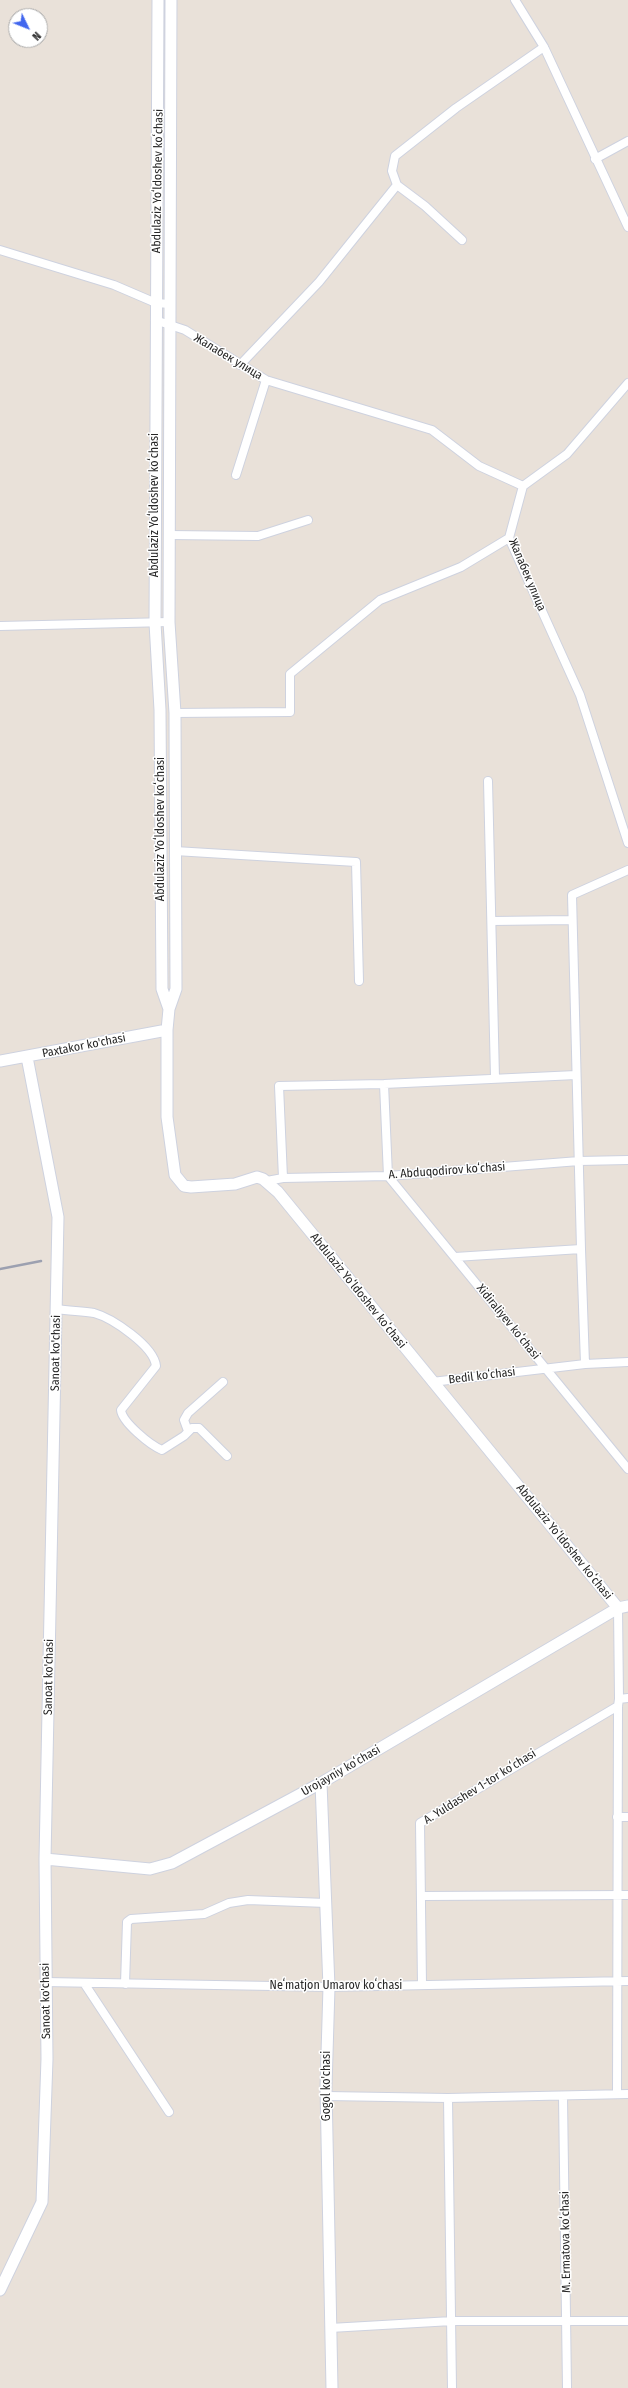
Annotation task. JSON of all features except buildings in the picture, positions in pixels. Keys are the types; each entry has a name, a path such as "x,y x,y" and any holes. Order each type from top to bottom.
{"main road":[{"name":"Abdulaziz Yoʻldoshev koʻchasi","path":"158,0 155,320 155,624 160,710 162,990 169,1009"},
{"name":"Abdulaziz Yoʻldoshev koʻchasi","path":"171,0 169,622 175,713 174,825 176,989 169,1009 167,1030 167,1117 173,1170 178,1180 184,1186 191,1187 235,1184 257,1177 267,1181 278,1192 432,1382 623,1607"},
{"path":"161,825 174,825"},
{"name":"Paxtakor ko'chasi","path":"0,1061 167,1030"},
{"name":"Sanoat ko'chasi","path":"0,2290 42,2202 47,2059 45,1982 45,1859 58,1217 27,1057"},
{"name":"Urоjayniy koʻchasi","path":"45,1859 150,1869 172,1863 321,1784 623,1607"},
{"name":"Gogol ko'chasi","path":"321,1784 329,1987 327,2096 332,2388"}],"street":[{"path":"515,0 544,47 628,227"},
{"path":"462,240 425,206 396,185 392,171 395,156 456,108 544,47"},
{"path":"595,159 628,141"},
{"path":"240,365 319,282 396,185"},
{"path":"0,250 114,285 156,303 170,304"},
{"name":"Жалабек улица","path":"155,320 185,330 266,380 432,430 479,466 523,486 509,538 580,695 628,842"},
{"path":"236,475 266,380"},
{"path":"523,486 567,454 628,383"},
{"path":"169,535 258,536 308,520"},
{"path":"175,713 290,712 290,674 380,600 461,567 509,538"},
{"path":"0,626 155,624 169,622"},
{"path":"488,782 495,1078"},
{"path":"175,851 356,862 359,981"},
{"path":"585,1364 572,895 628,870"},
{"path":"492,920 572,920"},
{"path":"283,1178 279,1086 384,1084 576,1075"},
{"path":"384,1084 388,1176"},
{"name":"A. Abduqodirov koʻchasi","path":"267,1181 283,1178 388,1176 579,1161 628,1160"},
{"name":"Xidiraliyev koʻchasi","path":"388,1176 628,1468"},
{"path":"455,1257 581,1249"},
{"path":"56,1309 94,1313 113,1321 138,1340 155,1361 156,1366 123,1405 121,1410 123,1419 162,1450 184,1436 188,1430 192,1428 199,1428 227,1456"},
{"name":"Bedil koʻchasi","path":"432,1382 585,1364 628,1362"},
{"path":"188,1430 184,1420 188,1413 223,1382"},
{"path":"617,2094 617,1817 619,1703 623,1607"},
{"path":"619,1703 628,1698"},
{"name":"A. Yuldashev 1-tor koʻchasi","path":"422,1985 422,1822 619,1703"},
{"path":"617,1817 628,1817"},
{"path":"422,1896 628,1895"},
{"path":"125,1984 127,1922 131,1919 204,1914 229,1903 248,1900 326,1903"},
{"name":"Neʻmatjon Umarov koʻchasi","path":"45,1982 329,1987 628,1981"},
{"path":"84,1983 169,2112"},
{"path":"327,2096 448,2098 628,2094"},
{"name":"M. Ermatova koʻchasi","path":"563,2096 567,2388"},
{"path":"448,2098 452,2388"},
{"path":"330,2328 452,2321 628,2321"}],"railway":[{"path":"0,1269 41,1261"}]}
